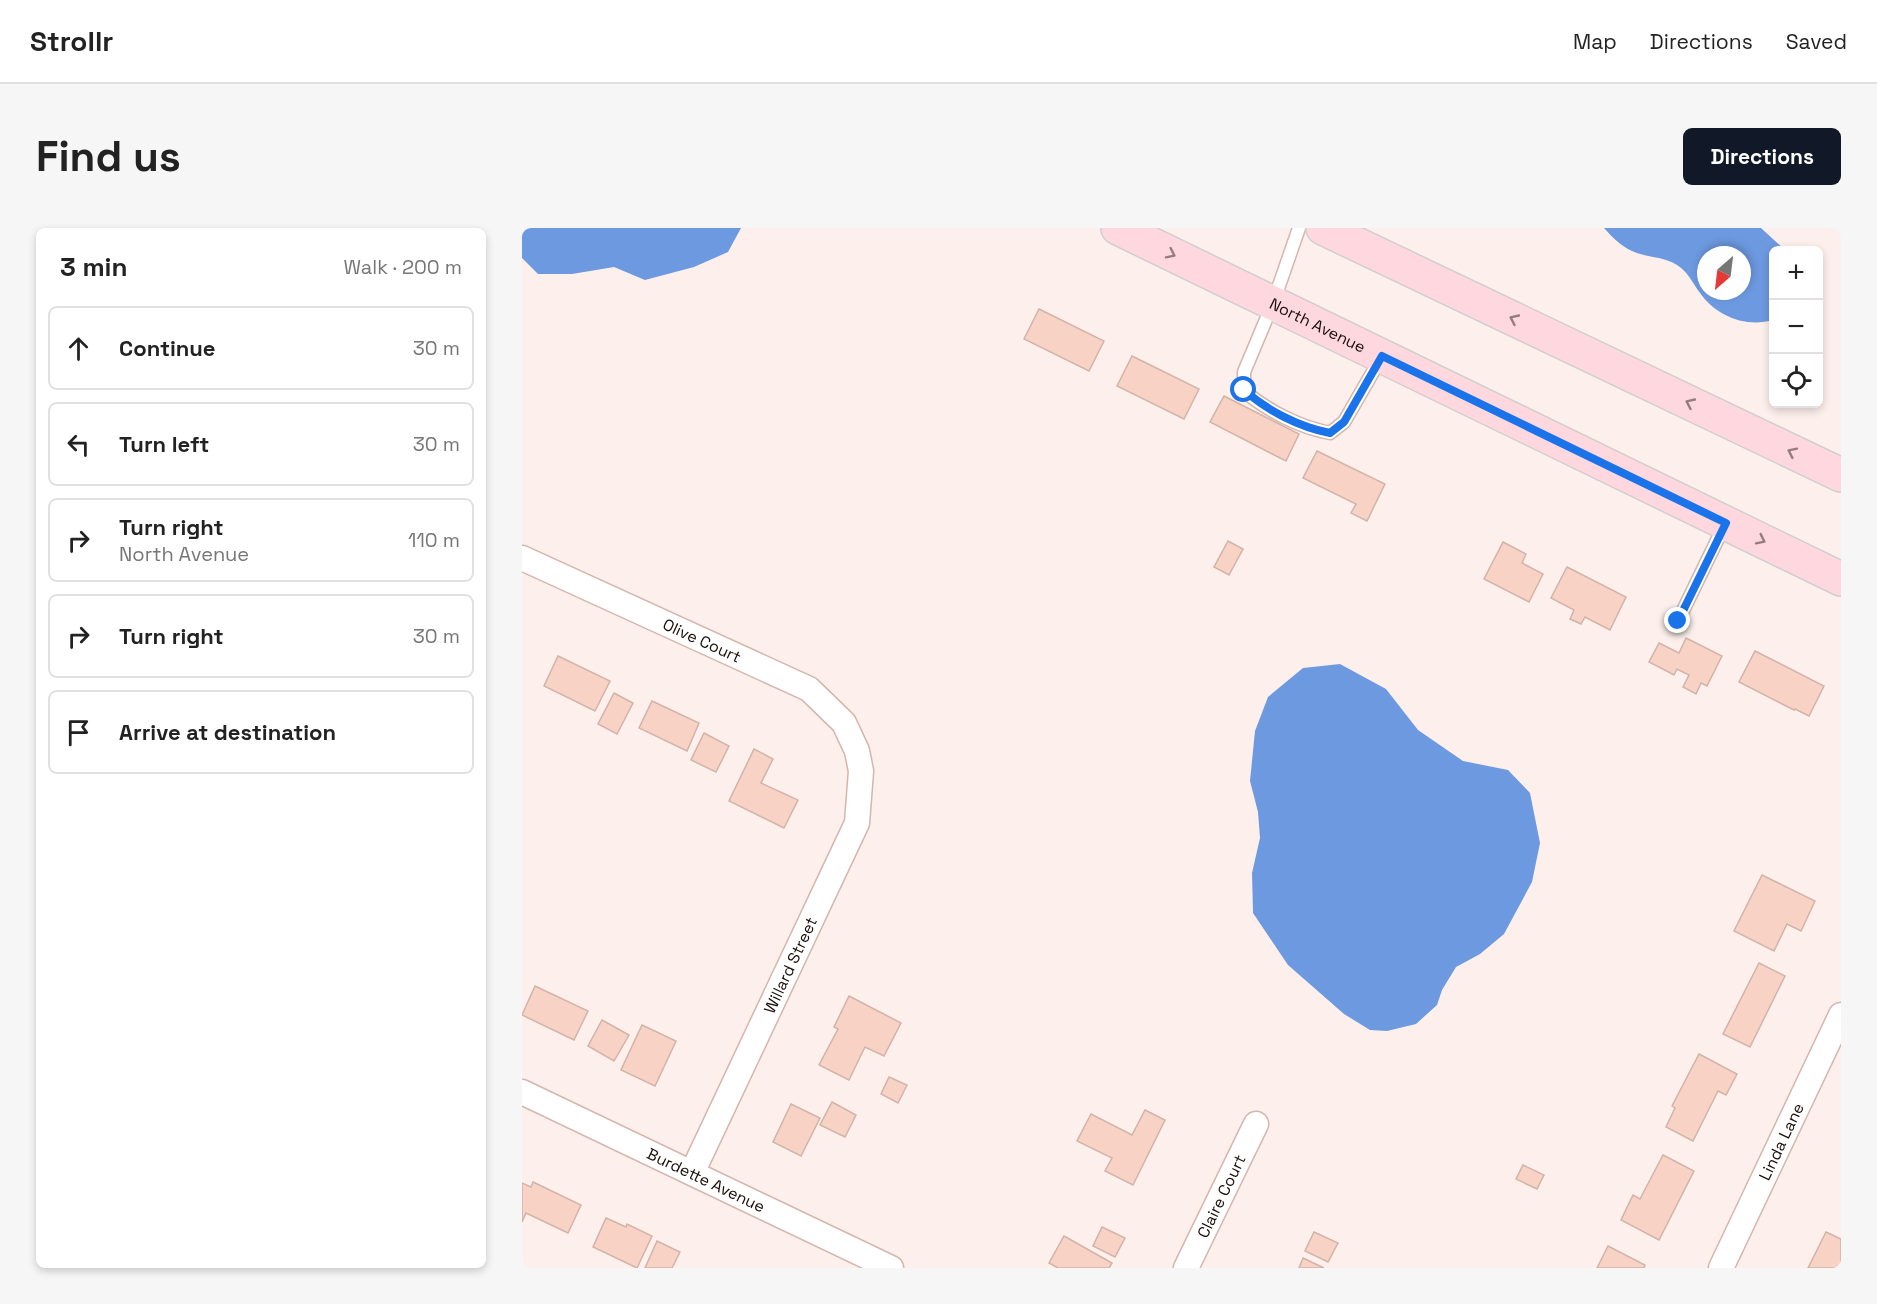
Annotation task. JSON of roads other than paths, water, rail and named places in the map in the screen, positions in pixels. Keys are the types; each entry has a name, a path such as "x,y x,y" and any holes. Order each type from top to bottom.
{"main road":[{"name":"North Avenue","path":"1118,228 1841,579"},
{"path":"1323,228 1841,475"}],"street":[{"name":"Olive Court","path":"522,558 808,689 844,723 857,751"},
{"name":"Willard Street","path":"692,1173 857,823 861,771 857,751"},
{"name":"Linda Lane","path":"1721,1268 1841,1015"},
{"name":"Burdette Avenue","path":"522,1092 891,1268"},
{"name":"Claire Court","path":"1186,1268 1256,1124"}],"lane":[{"path":"1299,228 1273,303 1244,372 1244,390 1261,405 1311,429 1330,433 1344,422 1382,356"},
{"path":"1678,621 1726,523"}],"water":[{"path":"522,228 741,228 728,252 694,267 645,280 614,267 572,274 538,274 522,258"},
{"path":"1604,228 1761,228 1781,246 1769,246 1769,321 1752,322 1732,318 1714,308 1706,300 1751,300 1751,246 1697,246 1697,289 1687,274 1677,265 1632,251 1620,244"},
{"path":"1340,664 1386,689 1418,730 1463,761 1508,770 1530,793 1540,843 1532,882 1504,934 1480,954 1456,967 1442,990 1437,1005 1416,1024 1387,1031 1370,1030 1344,1014 1288,965 1253,913 1252,873 1260,838 1258,812 1250,781 1255,731 1268,697 1303,668"}]}
